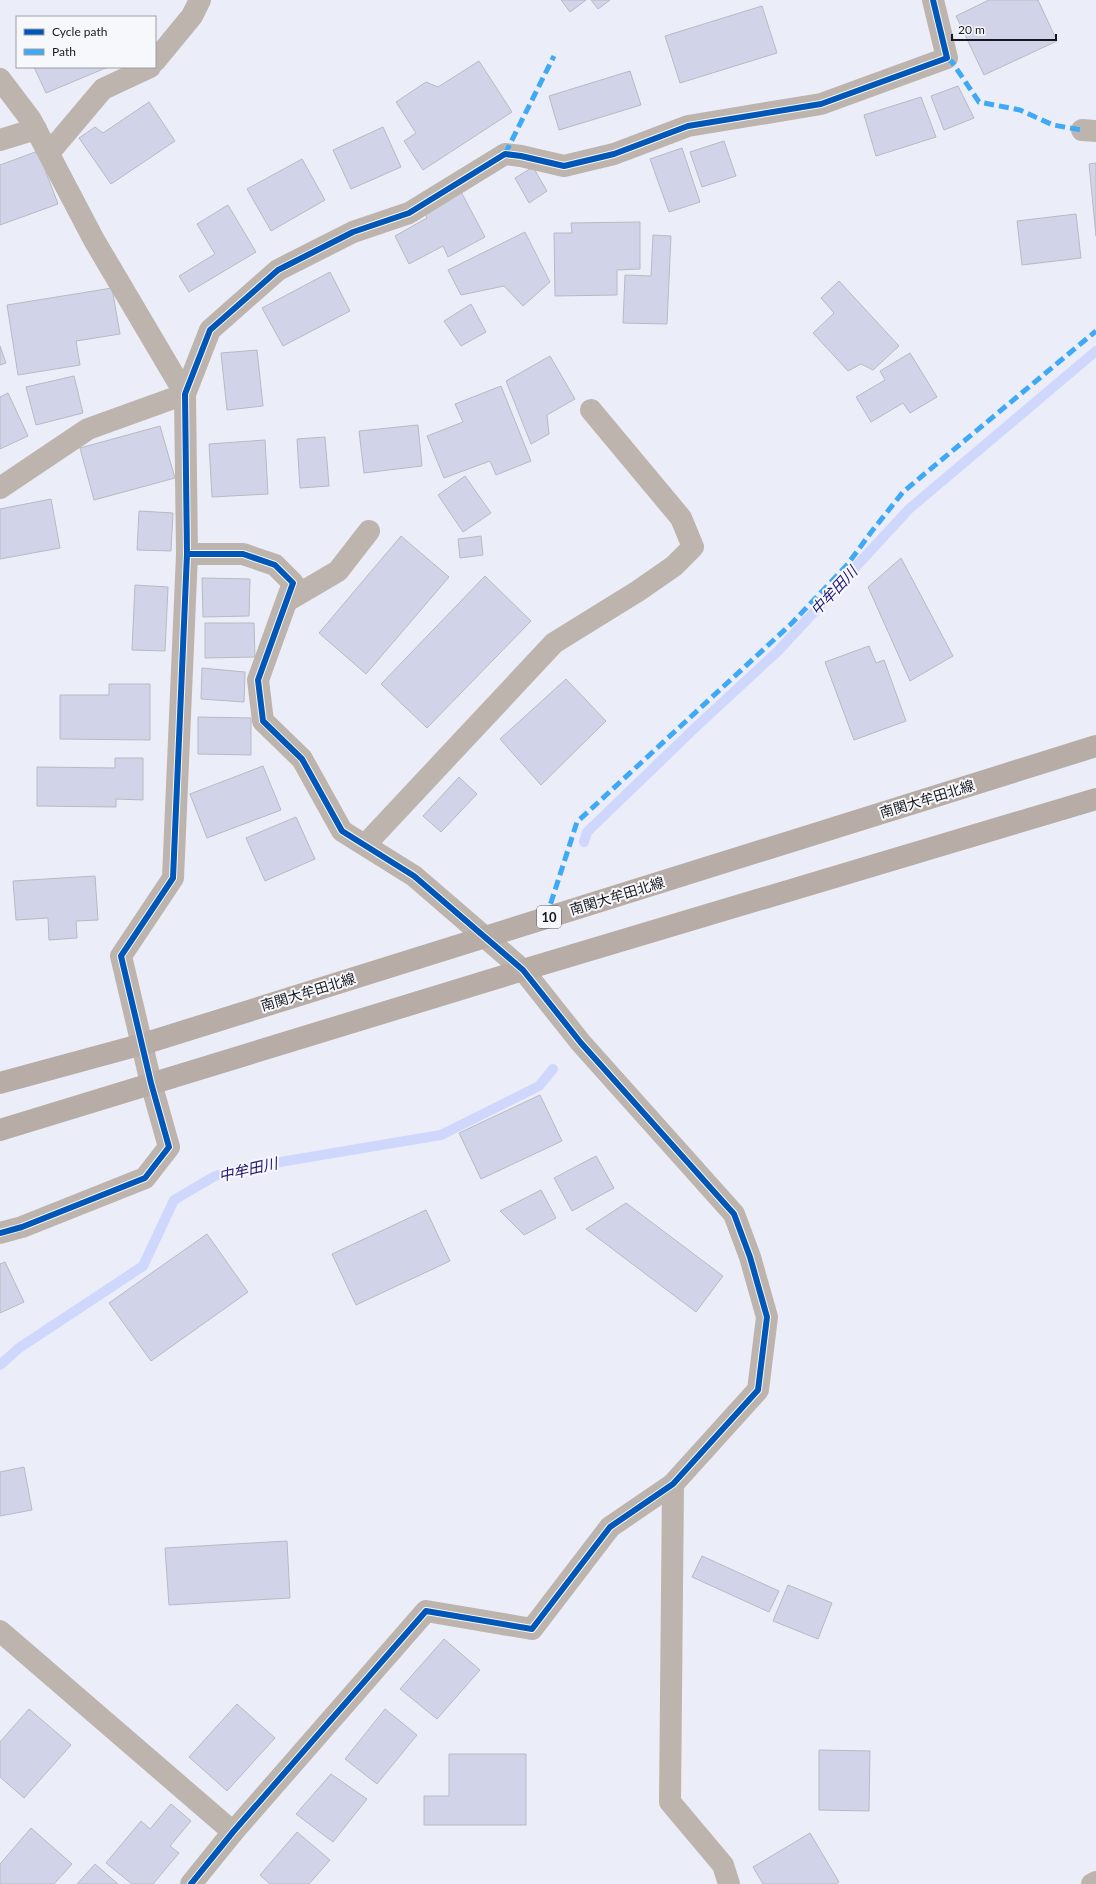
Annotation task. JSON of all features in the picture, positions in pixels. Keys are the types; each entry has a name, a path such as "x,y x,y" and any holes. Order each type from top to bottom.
{"main road":[{"name":"南関大牟田北線","path":"0,1083 143,1044 1096,746"},
{"path":"0,1130 523,970 1096,799"}],"street":[{"path":"156,60 192,16 200,0"},
{"path":"0,1233 22,1227 144,1178 169,1147 151,1083 121,956 173,878 187,554 185,394 210,330 278,270 353,232 409,213 505,154 521,156 564,166 614,154 688,126 820,104 947,58 933,0"},
{"path":"49,154 103,89 148,68"},
{"path":"0,79 31,120 94,240 185,394"},
{"path":"0,140 36,129"},
{"path":"0,488 88,429 185,394"},
{"path":"366,845 554,643 674,566 693,547 681,518 591,410"},
{"path":"287,601 338,571 369,531"},
{"path":"187,554 242,554 275,565 293,583 258,680 263,721 302,759 342,831 414,876 523,970 581,1043 734,1214 750,1257 767,1317 758,1390 673,1484 610,1527 532,1629 426,1611 233,1832 191,1884"},
{"path":"673,1484 670,1802 722,1865 729,1884"},
{"path":"0,1631 233,1832"},
{"path":"1092,1884 1096,1882"}],"building":[{"path":"561,0 586,0 570,12"},
{"path":"591,0 610,0 598,9"},
{"path":"989,0 1038,0 1057,41 984,75 956,16"},
{"path":"762,6 777,53 680,83 665,36"},
{"path":"479,61 512,112 423,170 404,141 416,133 396,102 426,82 438,87"},
{"path":"34,68 106,68 46,93"},
{"path":"630,71 641,105 559,130 549,96"},
{"path":"958,86 974,118 944,130 931,96"},
{"path":"921,97 936,137 876,156 864,115"},
{"path":"149,102 175,141 111,184 79,138 95,127 103,133"},
{"path":"383,127 401,167 351,189 333,150"},
{"path":"724,141 736,176 702,187 690,152"},
{"path":"682,148 700,202 669,212 650,159"},
{"path":"38,151 58,204 0,225 0,165"},
{"path":"302,159 325,200 271,231 247,189"},
{"path":"1096,163 1096,236 1089,164"},
{"path":"533,167 547,191 529,203 515,178"},
{"path":"458,186 485,237 448,257 443,246 409,264 395,236 427,218 421,206"},
{"path":"228,205 256,252 189,292 179,276 215,254 197,224"},
{"path":"1076,214 1081,258 1022,265 1017,221"},
{"path":"640,222 640,269 617,270 617,295 555,296 554,233 572,233 571,223"},
{"path":"525,232 550,282 523,306 504,286 461,295 448,270"},
{"path":"653,235 671,236 667,324 623,323 625,275 651,276"},
{"path":"330,272 350,311 283,346 262,308"},
{"path":"839,281 899,346 873,370 861,364 848,371 813,333 834,313 821,298"},
{"path":"112,288 120,334 76,341 80,365 18,375 7,305"},
{"path":"471,304 486,332 461,346 444,321"},
{"path":"0,346 6,363 0,365"},
{"path":"257,350 263,406 227,410 221,353"},
{"path":"910,353 937,397 910,413 903,403 871,422 856,397 885,380 880,371"},
{"path":"550,356 575,399 547,415 549,434 531,444 506,381"},
{"path":"74,376 83,413 36,425 26,387"},
{"path":"501,386 531,461 496,475 490,461 444,478 427,436 463,422 455,404"},
{"path":"8,393 28,436 0,449 0,397"},
{"path":"418,425 422,466 364,473 359,431"},
{"path":"160,426 175,478 94,500 80,448"},
{"path":"325,437 329,486 300,488 297,439"},
{"path":"265,440 268,494 212,497 209,444"},
{"path":"465,476 491,513 463,532 438,495"},
{"path":"51,499 60,548 0,559 0,509"},
{"path":"139,511 173,513 171,551 137,550"},
{"path":"401,536 449,577 366,674 319,633"},
{"path":"481,536 483,555 460,558 458,539"},
{"path":"901,558 953,656 910,681 868,587"},
{"path":"485,576 531,621 427,728 381,684"},
{"path":"202,578 250,579 249,616 203,617"},
{"path":"135,585 168,587 165,651 132,650"},
{"path":"205,623 254,623 255,657 205,658"},
{"path":"869,646 876,663 884,660 906,721 854,740 825,662"},
{"path":"202,668 245,672 244,702 201,699"},
{"path":"566,679 606,721 541,785 500,739"},
{"path":"109,684 150,684 150,740 60,739 60,695 109,695"},
{"path":"198,717 251,718 251,755 198,754"},
{"path":"115,758 143,758 143,800 116,799 116,807 37,806 37,767 115,768"},
{"path":"263,766 281,810 207,838 190,794"},
{"path":"459,777 477,794 441,832 423,816"},
{"path":"296,817 315,859 265,881 246,838"},
{"path":"95,876 98,920 76,921 77,938 49,940 48,918 16,920 13,881"},
{"path":"540,1095 562,1141 481,1179 459,1133"},
{"path":"596,1156 614,1188 572,1211 554,1178"},
{"path":"541,1190 556,1218 524,1235 500,1211"},
{"path":"626,1203 723,1276 696,1312 586,1229"},
{"path":"426,1210 450,1261 356,1305 332,1254"},
{"path":"207,1234 248,1292 151,1361 109,1303"},
{"path":"5,1262 24,1302 0,1313 0,1264"},
{"path":"24,1467 32,1510 0,1516 0,1472"},
{"path":"287,1541 290,1598 169,1605 165,1548"},
{"path":"702,1556 779,1591 769,1612 692,1577"},
{"path":"788,1585 832,1603 818,1639 773,1621"},
{"path":"444,1639 480,1670 437,1719 400,1689"},
{"path":"237,1704 275,1738 227,1791 189,1757"},
{"path":"29,1709 71,1745 24,1798 0,1777 0,1742"},
{"path":"385,1709 417,1735 377,1784 345,1759"},
{"path":"819,1750 870,1751 869,1811 819,1810"},
{"path":"449,1754 526,1754 526,1825 424,1825 424,1796 449,1796"},
{"path":"331,1774 367,1799 333,1842 296,1814"},
{"path":"171,1804 191,1821 170,1846 179,1853 153,1884 132,1884 106,1863 141,1821 150,1829"},
{"path":"31,1828 72,1864 54,1884 0,1884 0,1864"},
{"path":"297,1832 330,1860 309,1884 270,1884 260,1875"},
{"path":"810,1833 839,1882 836,1884 763,1884 753,1867"},
{"path":"95,1864 118,1884 77,1884"}],"waterway":[{"name":"中牟田川","path":"584,842 587,832 698,725 778,651 909,509 1096,351"},
{"name":"中牟田川","path":"0,1365 19,1348 143,1266 174,1200 215,1176 250,1167 441,1135 539,1086 553,1069"}],"marked path":[{"path":"505,154 554,56"},
{"path":"947,58 952,62 979,102 1020,110 1053,125 1082,130"},
{"path":"546,918 577,822 791,624 847,565 903,492 1096,331"}],"cycle path":[{"path":"0,1233 22,1227 145,1178 169,1147 151,1083 121,956 173,878 187,554 185,394 210,330 278,270 353,232 409,213 505,154 521,156 564,166 614,154 688,126 821,104 947,58 933,0"},
{"path":"187,554 243,554 275,565 293,583 258,680 263,721 302,759 342,831 414,876 523,970 581,1043 734,1214 750,1257 767,1317 758,1390 673,1484 610,1527 532,1629 426,1611 233,1832 191,1884"}]}
